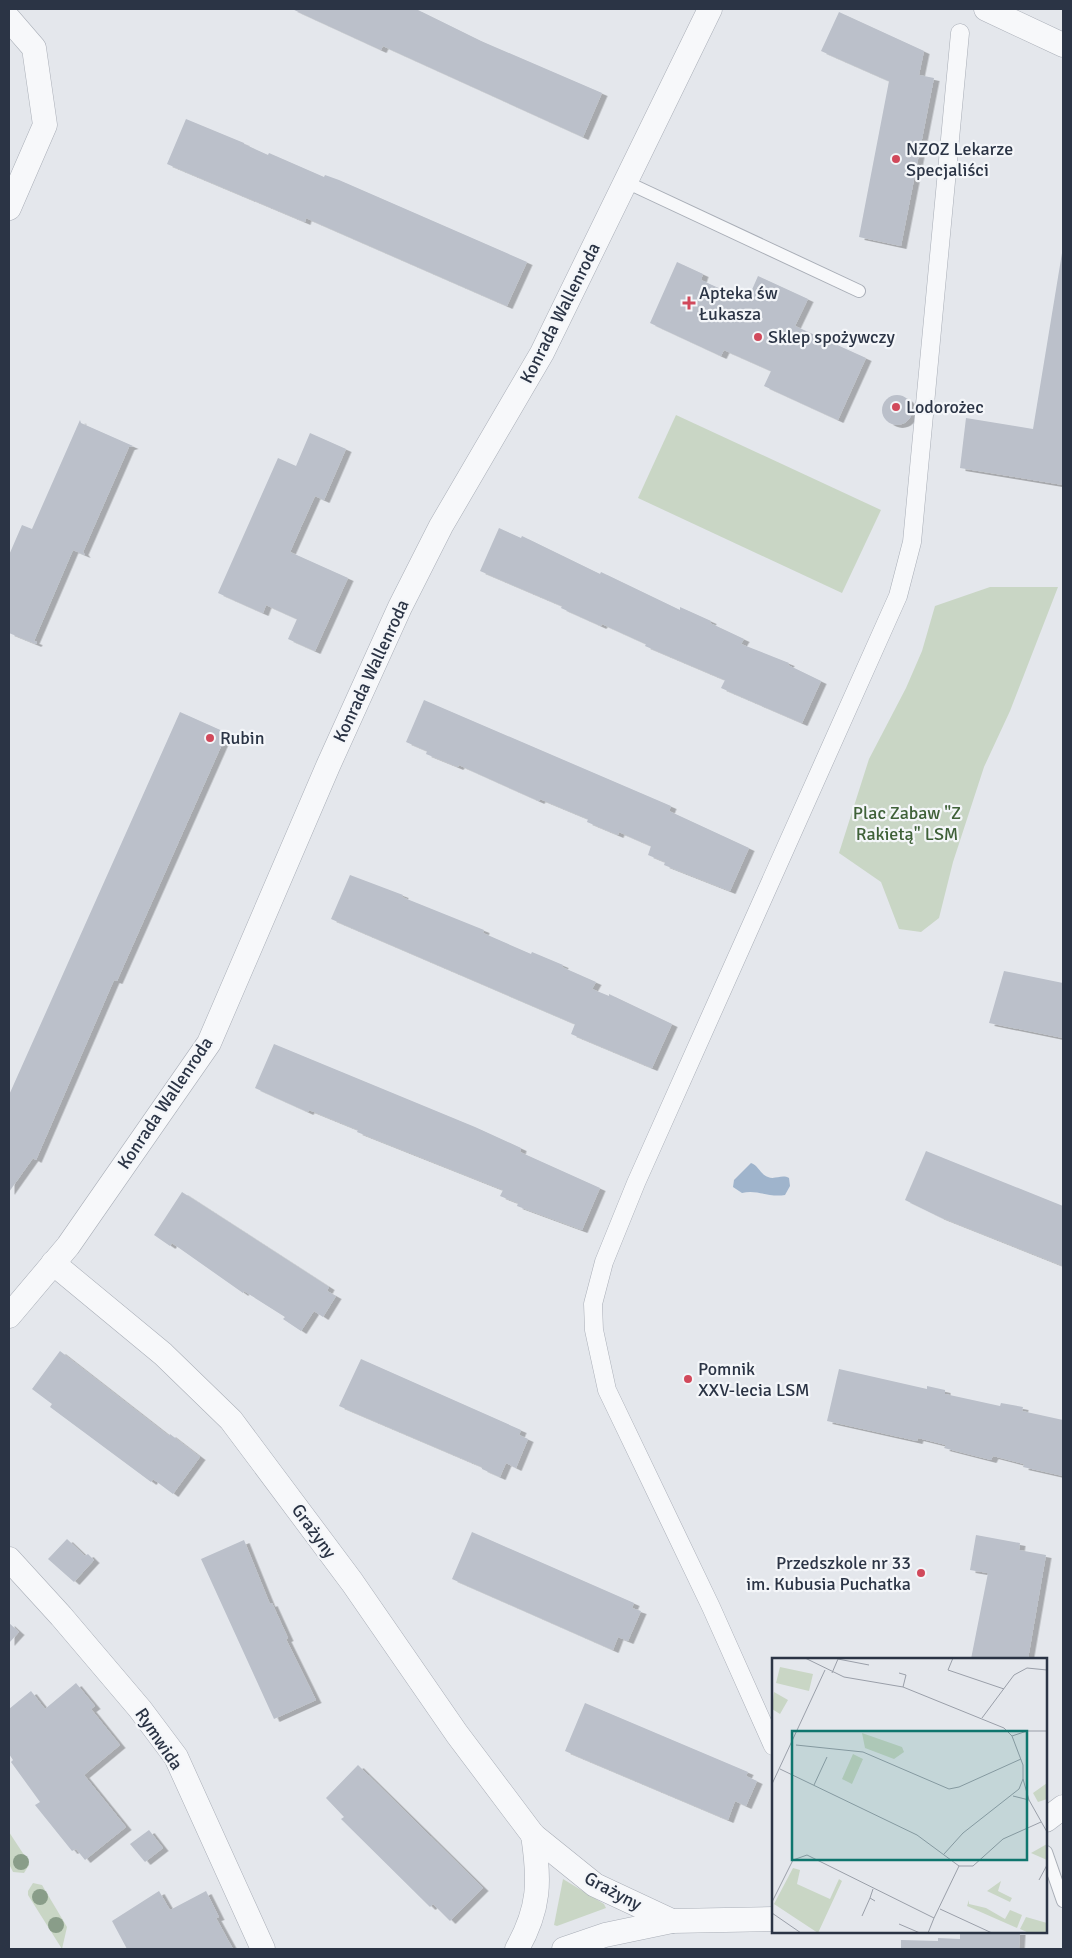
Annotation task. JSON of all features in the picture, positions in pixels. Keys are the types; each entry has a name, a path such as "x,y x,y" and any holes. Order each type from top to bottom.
{"street":[{"name":"Konrada Wallenroda","path":"9,1316 68,1246 209,1043 328,766 400,608 442,526 542,354 710,9"},
{"path":"986,9 1063,45"},
{"path":"9,19 34,48 45,125 9,208"},
{"path":"772,1744 715,1615 607,1390 594,1330 594,1304 604,1262 636,1182 898,596 912,542 960,33"},
{"name":"Grażyny","path":"53,1263 163,1354 231,1420 352,1582 457,1734 534,1836 594,1885 672,1921"},
{"name":"Rymwida","path":"9,1559 61,1616 140,1709 176,1757 263,1949"},
{"path":"1047,1819 1063,1807"},
{"name":"Grażyny","path":"517,1949 534,1911 538,1892 539,1875 534,1836"},
{"name":"Grażyny","path":"564,1949 605,1935 672,1921 772,1919"}],"lane":[{"path":"626,182 859,291"},
{"path":"1047,1855 1063,1901"}],"green space":[{"path":"676,415 881,510 842,593 638,498"},
{"name":"Plac Zabaw \"Z Rakietą\" LSM","path":"990,587 1058,587 1010,711 984,767 953,862 939,918 921,932 899,929 881,882 839,853 869,759 906,688 922,651 935,606"},
{"path":"9,1832 28,1861 29,1865 24,1873 13,1872 9,1864"},
{"path":"563,1879 604,1904 606,1908 557,1926 554,1925"},
{"path":"33,1883 42,1885 67,1927 62,1949 28,1895 28,1891"}],"water":[{"path":"751,1163 768,1177 789,1178 790,1186 785,1195 779,1196 753,1192 742,1193 733,1187 734,1180"}],"building":[{"path":"292,9 416,9 481,41 602,93 583,137 383,46 381,50"},
{"name":"NZOZ Lekarze Specjaliści","path":"839,12 924,51 919,75 934,78 901,246 859,237 889,81 821,51"},
{"path":"186,119 268,155 269,153 324,177 325,175 339,180 527,262 507,306 306,218 305,222 167,164"},
{"path":"1062,253 1063,485 960,468 966,418 1033,429"},
{"path":"677,262 703,274 701,280 747,301 758,276 808,299 795,326 866,358 838,420 764,386 771,371 724,350 721,356 650,323"},
{"name":"Lodorożec","path":"897,395 908,399 912,410 908,421 897,425 886,421 882,410 886,399"},
{"path":"80,420 81,423 133,446 129,447 83,552 85,555 73,550 34,641 37,642 36,644 9,633 9,555 22,525 32,529"},
{"path":"310,433 346,449 324,500 315,496 290,552 348,578 315,651 288,639 297,619 266,605 263,613 218,593 278,458 296,466"},
{"path":"499,528 521,538 522,536 680,610 680,607 711,621 710,623 744,639 741,644 789,663 788,665 821,681 802,723 721,688 725,680 480,571"},
{"path":"424,700 671,806 669,811 749,848 730,891 664,865 665,862 648,855 651,846 619,832 618,835 587,822 588,819 540,799 539,801 459,765 458,767 426,754 427,751 406,742"},
{"path":"180,712 227,733 117,981 114,980 36,1160 33,1158 9,1192 9,1095"},
{"path":"350,875 403,895 402,897 484,930 483,933 531,954 532,952 563,965 562,967 596,982 592,989 609,996 609,994 672,1024 652,1068 571,1034 575,1024 331,919"},
{"path":"1004,971 1063,983 1063,1038 989,1023"},
{"path":"274,1044 475,1127 521,1148 520,1152 600,1188 582,1230 517,1206 518,1203 500,1196 503,1190 357,1132 358,1130 309,1110 308,1112 255,1088"},
{"path":"926,1151 1063,1206 1063,1266 940,1217 905,1200"},
{"path":"182,1192 329,1287 327,1291 336,1296 323,1317 314,1311 301,1331 283,1319 285,1317 244,1291 243,1293 172,1243 170,1246 154,1235"},
{"path":"60,1351 169,1436 170,1434 200,1457 173,1494 153,1479 151,1482 50,1407 52,1404 32,1389"},
{"path":"361,1359 521,1430 519,1435 528,1439 516,1468 506,1463 500,1477 482,1469 482,1467 339,1406"},
{"path":"839,1369 927,1389 927,1386 945,1390 945,1394 1000,1406 1001,1403 1023,1407 1022,1411 1063,1420 1063,1476 1023,1467 1024,1464 993,1456 991,1460 944,1448 946,1445 918,1438 917,1441 827,1421"},
{"path":"472,1532 634,1603 632,1608 641,1611 628,1641 618,1637 613,1650 452,1579"},
{"path":"976,1535 1020,1543 1019,1550 1046,1555 1028,1658 971,1658 988,1573 970,1570"},
{"path":"67,1539 85,1556 88,1554 94,1560 74,1582 48,1559"},
{"path":"244,1540 270,1604 272,1603 288,1638 286,1639 316,1700 274,1719 201,1559"},
{"path":"9,1623 19,1632 9,1643"},
{"path":"76,1683 95,1706 91,1709 120,1745 84,1775 126,1827 85,1860 76,1849 72,1851 35,1805 40,1802 11,1762 13,1760 9,1754 9,1709 31,1691 45,1709"},
{"path":"585,1703 748,1772 746,1776 757,1781 746,1806 735,1801 728,1820 565,1751"},
{"path":"358,1765 483,1888 450,1921 433,1904 430,1907 341,1819 344,1817 326,1798"},
{"path":"149,1830 163,1848 145,1862 130,1844"},
{"path":"159,1891 170,1910 206,1891 219,1917 216,1918 233,1949 127,1949 112,1921"},
{"path":"960,1933 1020,1933 1019,1949 901,1949 901,1940 938,1941 938,1938 960,1939"}],"place":[{"name":"NZOZ Lekarze Specjaliści","path":"896,159"},
{"name":"Apteka św Łukasza","path":"689,303"},
{"name":"Sklep spożywczy","path":"758,337"},
{"name":"Lodorożec","path":"896,407"},
{"name":"Rubin","path":"210,738"},
{"name":"Pomnik XXV-lecia LSM","path":"688,1379"},
{"name":"Przedszkole nr 33 im. Kubusia Puchatka","path":"921,1573"}]}
